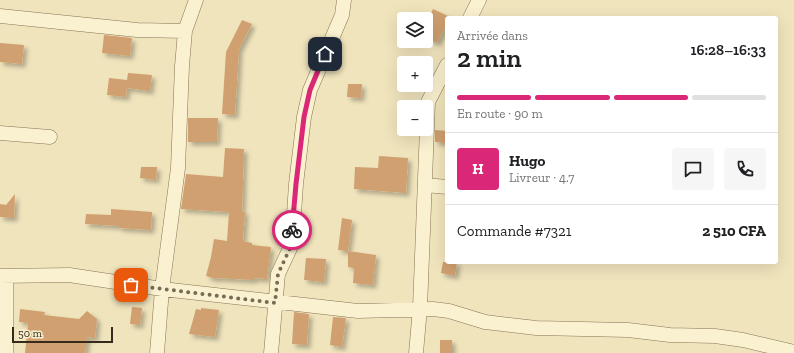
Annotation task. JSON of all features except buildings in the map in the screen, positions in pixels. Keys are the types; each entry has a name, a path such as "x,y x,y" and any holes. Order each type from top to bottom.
{"street":[{"path":"156,353 162,289 178,168 182,66 185,31 196,0"},
{"path":"271,353 278,274 292,244 297,168 304,117 310,90 342,15 344,0"},
{"path":"471,16 480,0"},
{"path":"0,16 130,29 185,31"},
{"path":"416,353 420,308 428,102 445,69"},
{"path":"0,133 50,136"},
{"path":"425,185 445,187"},
{"path":"6,353 3,276 69,275 162,289 275,303 358,311 420,308 449,311 484,322 536,328 628,330 670,335 716,336 743,340 794,352"}],"way so far":[{"path":"131,285 275,303 278,274 292,244 292,230"}],"route":[{"path":"292,230 304,117 310,90 325,54"}]}
